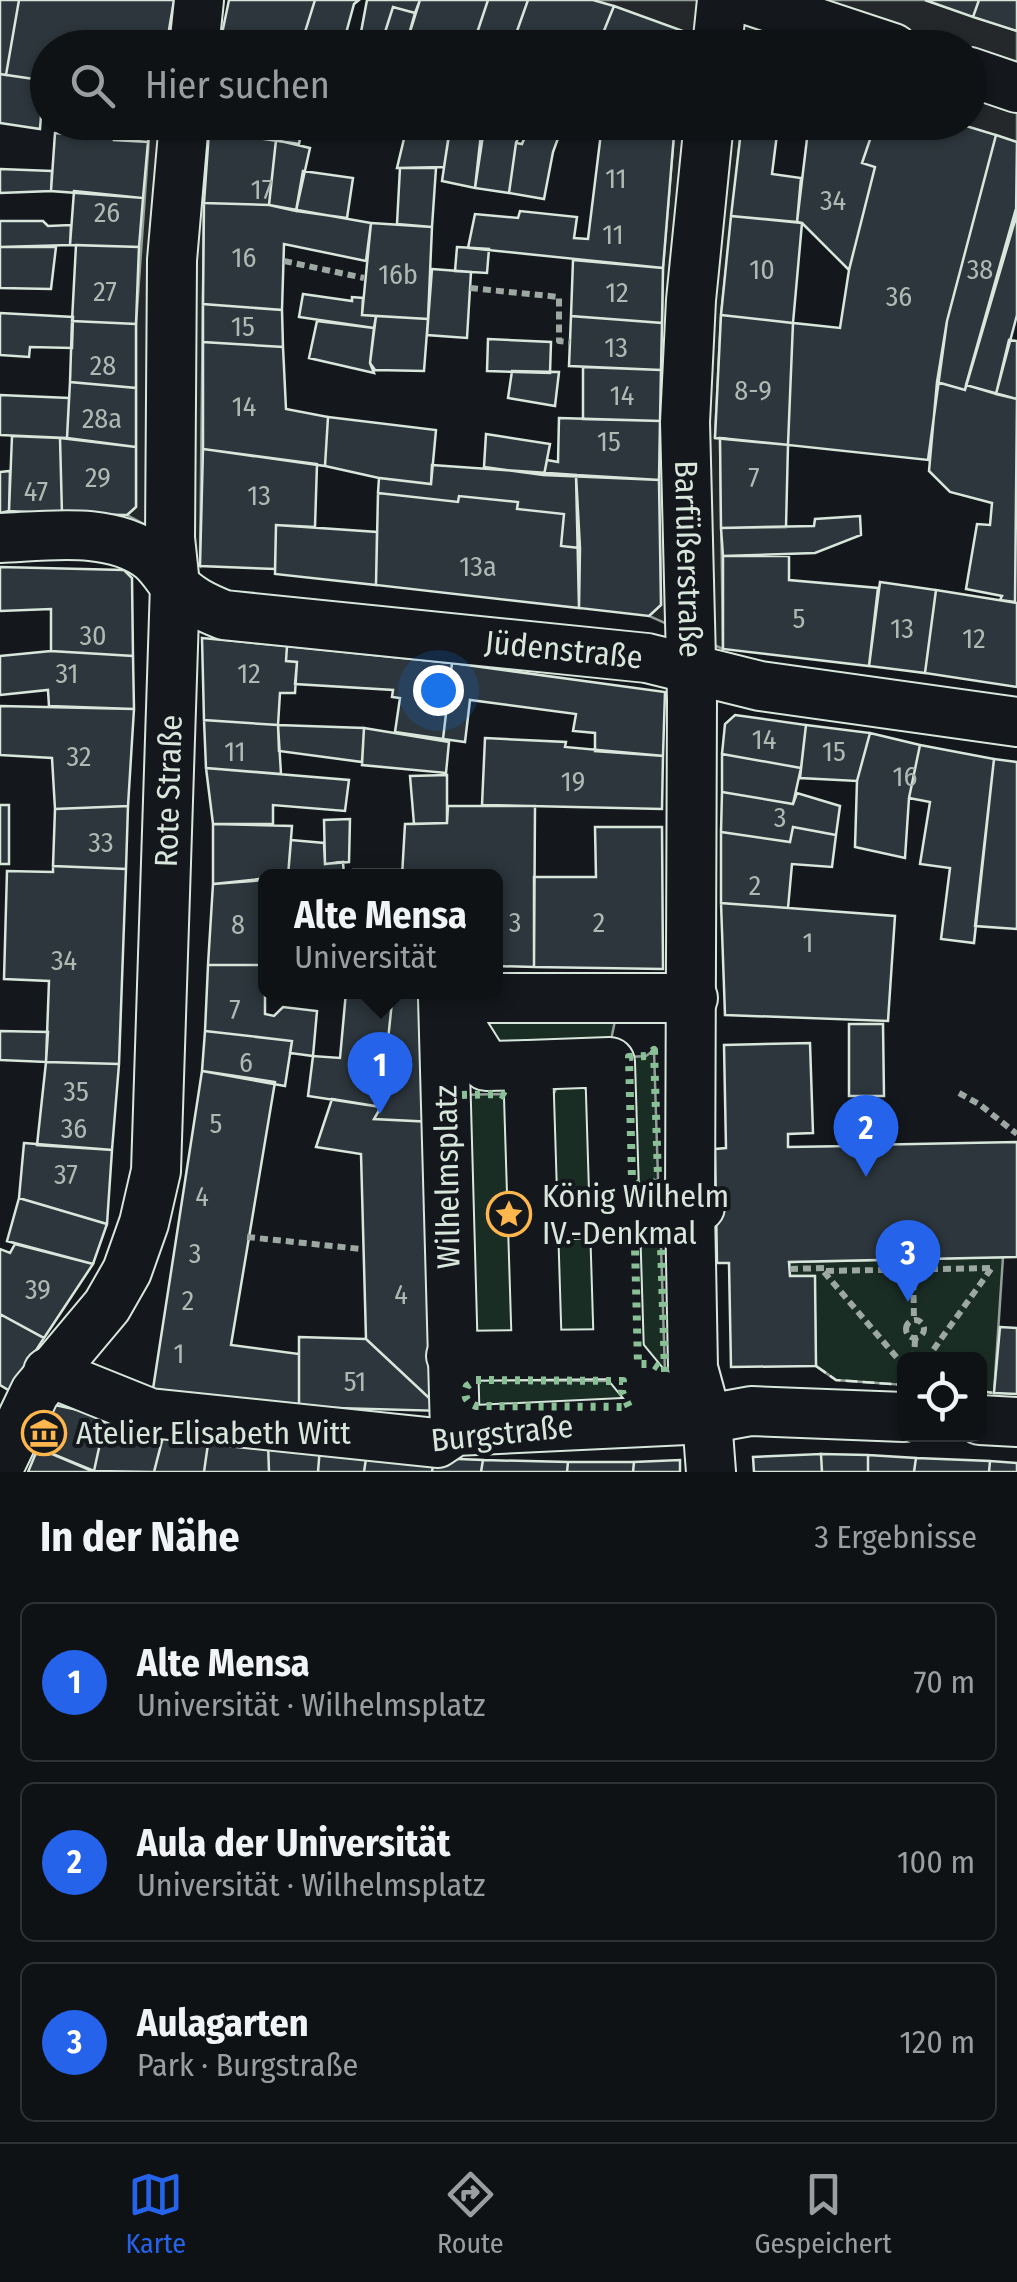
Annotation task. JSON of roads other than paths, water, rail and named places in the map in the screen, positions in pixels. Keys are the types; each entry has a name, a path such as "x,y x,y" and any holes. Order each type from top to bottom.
{"street":[{"path":"196,30 199,0"},
{"path":"719,30 722,0"},
{"path":"748,0 839,30"},
{"path":"987,78 1017,88"},
{"name":"Rote Straße","path":"0,1465 48,1372 107,1306 128,1271 156,1171 175,585 170,538 172,260 182,140"},
{"name":"Barfüßerstraße","path":"693,998 685,422 691,300 707,140"},
{"name":"Jüdenstraße","path":"0,538 72,536 110,540 136,548 155,560 196,604 224,615 647,658 760,686 1017,722"},
{"path":"503,998 693,998"},
{"path":"693,998 637,1032 610,1062 619,1354 647,1388 707,1419"},
{"path":"693,998 693,1368 707,1419 711,1472"},
{"name":"Wilhelmsplatz","path":"444,999 455,1431"},
{"name":"Wilhelmsplatz","path":"445,999 486,1066 610,1062"},
{"path":"528,1065 537,1354"},
{"path":"532,1216 694,1207"},
{"path":"451,1356 619,1354"},
{"name":"Burgstraße","path":"48,1372 150,1413 437,1444 455,1431 707,1419 752,1411 897,1416"},
{"path":"987,1420 1017,1422"}],"place":[{"name":"Alte Mensa","path":"380,1114"},
{"name":"Aula der Universität","path":"866,1177"},
{"name":"König Wilhelm IV.-Denkmal","path":"509,1214"},
{"name":"Aulagarten","path":"908,1302"},
{"name":"Atelier Elisabeth Witt","path":"44,1433"}]}
